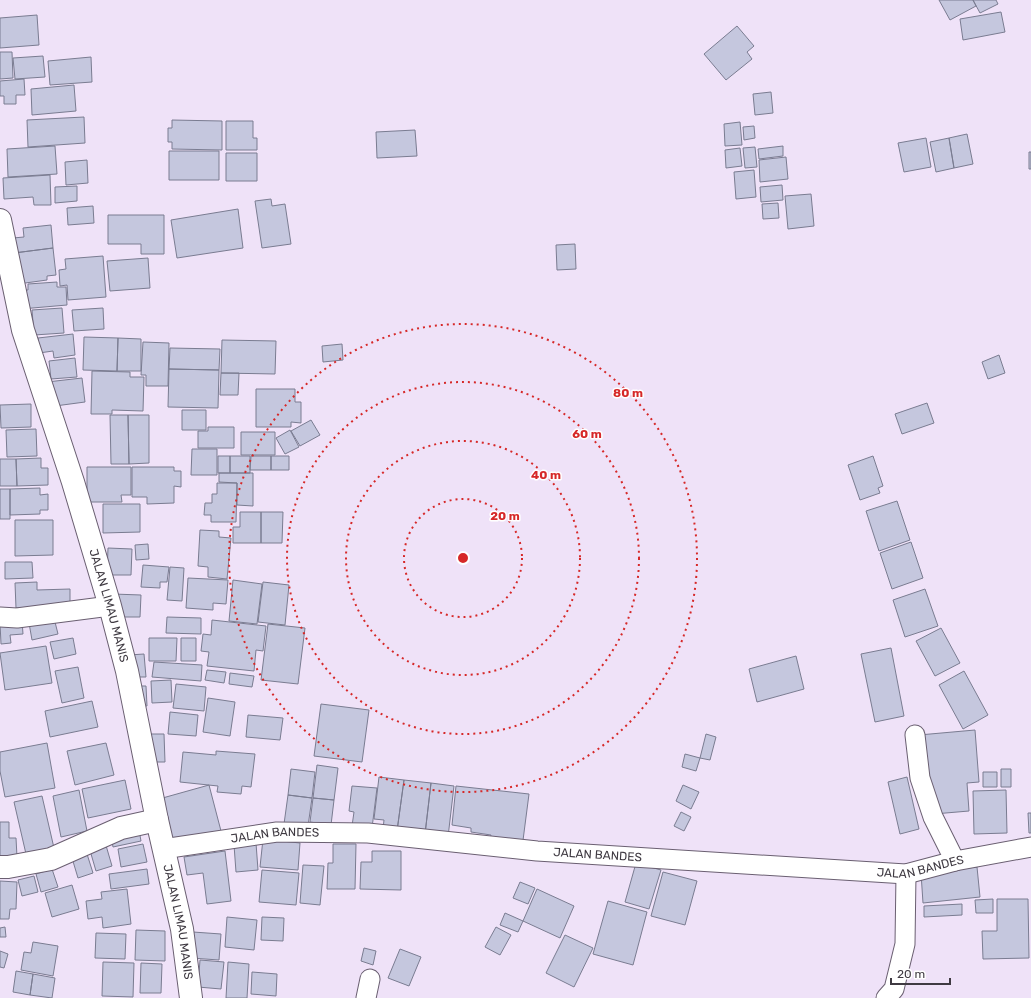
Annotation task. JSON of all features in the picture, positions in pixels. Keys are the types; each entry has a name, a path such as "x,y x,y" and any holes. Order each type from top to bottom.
{"street":[{"name":"JALAN LIMAU MANIS","path":"0,220 24,330 110,606 127,671 163,849 182,929 191,998"},
{"path":"0,617 17,618 110,606"},
{"path":"915,735 920,778 933,817 955,861"},
{"path":"0,867 8,867 52,859 121,828 157,820"},
{"name":"JALAN BANDES","path":"163,849 277,832 368,833 545,851 906,874 955,861 1031,847"},
{"path":"886,998 894,989 905,944 906,874"},
{"path":"366,998 370,980"}],"building":[{"path":"939,0 973,0 976,6 950,20"},
{"path":"973,0 996,0 998,4 980,13"},
{"path":"1001,12 1005,32 963,40 960,19"},
{"path":"37,15 39,45 0,48 0,18"},
{"path":"737,26 754,46 747,52 752,59 726,80 704,54"},
{"path":"0,52 12,52 13,78 0,79"},
{"path":"43,56 45,77 15,79 13,58"},
{"path":"91,57 92,82 50,85 48,61"},
{"path":"24,79 25,95 16,95 16,104 4,104 4,96 0,96 0,81"},
{"path":"74,85 76,111 32,115 31,89"},
{"path":"771,92 773,113 755,115 753,94"},
{"path":"84,117 85,143 28,147 27,120"},
{"path":"172,120 222,121 222,150 172,149 172,142 168,142 168,128 172,128"},
{"path":"226,121 253,121 253,138 257,138 257,150 226,150"},
{"path":"740,122 742,145 725,146 724,124"},
{"path":"754,126 755,138 744,140 743,127"},
{"path":"415,130 417,156 377,158 376,132"},
{"path":"967,134 973,164 954,168 949,138"},
{"path":"926,138 931,167 904,172 898,143"},
{"path":"949,138 954,168 936,172 930,142"},
{"path":"55,146 57,174 8,177 7,149"},
{"path":"783,146 783,156 759,159 758,149"},
{"path":"755,147 757,167 745,168 743,148"},
{"path":"740,148 742,166 726,168 725,150"},
{"path":"169,151 219,151 219,180 169,180"},
{"path":"1029,152 1031,152 1031,169 1029,169"},
{"path":"226,153 257,153 257,181 226,181"},
{"path":"786,157 788,179 760,182 759,160"},
{"path":"87,160 88,183 66,185 65,162"},
{"path":"754,170 756,197 736,199 734,172"},
{"path":"50,175 51,205 34,205 33,197 4,199 3,178"},
{"path":"782,185 783,200 761,202 760,187"},
{"path":"77,186 77,201 55,203 55,187"},
{"path":"811,194 814,226 788,229 785,196"},
{"path":"271,199 272,206 285,204 291,244 262,248 255,201"},
{"path":"778,203 779,218 763,219 762,204"},
{"path":"93,206 94,223 68,225 67,208"},
{"path":"238,209 243,248 177,258 171,220"},
{"path":"108,215 164,215 164,254 141,254 141,244 108,244"},
{"path":"51,225 53,248 14,253 13,238 24,237 23,228"},
{"path":"575,244 576,269 557,270 556,245"},
{"path":"53,248 56,275 47,276 47,280 18,284 14,253"},
{"path":"103,256 106,297 68,300 67,285 60,286 59,270 66,269 65,259"},
{"path":"148,258 150,288 110,291 107,261"},
{"path":"57,282 57,287 66,287 67,305 21,309 19,290 28,290 28,284"},
{"path":"62,308 64,333 34,335 32,310"},
{"path":"103,308 104,329 74,331 72,310"},
{"path":"73,334 75,355 54,358 53,351 39,353 38,338"},
{"path":"84,337 118,338 117,371 83,370"},
{"path":"118,338 141,339 141,371 117,371"},
{"path":"222,340 276,341 275,374 221,373"},
{"path":"143,342 169,343 168,386 146,386 146,375 141,375"},
{"path":"342,344 343,360 323,362 322,346"},
{"path":"170,348 220,349 219,370 169,369"},
{"path":"999,355 1005,373 988,379 982,362"},
{"path":"75,358 77,377 51,379 49,361"},
{"path":"169,369 219,370 218,408 168,407"},
{"path":"92,371 130,372 130,377 144,377 143,411 112,410 112,414 91,414"},
{"path":"221,373 239,373 238,395 220,395"},
{"path":"82,378 85,402 55,406 47,382"},
{"path":"256,389 295,389 295,402 301,402 301,423 291,422 291,427 256,427"},
{"path":"927,403 934,423 902,434 895,414"},
{"path":"31,404 31,427 1,428 0,405"},
{"path":"182,410 206,410 206,430 182,430"},
{"path":"110,415 128,415 129,464 111,464"},
{"path":"128,415 149,415 149,463 129,464"},
{"path":"311,420 320,435 300,446 291,431"},
{"path":"208,427 234,427 234,448 198,448 198,431 208,431"},
{"path":"36,429 37,456 7,457 6,430"},
{"path":"290,430 299,447 285,454 276,438"},
{"path":"241,432 275,432 275,455 241,455"},
{"path":"192,449 217,449 217,475 191,475"},
{"path":"218,456 230,456 230,473 218,473"},
{"path":"230,456 250,456 250,473 230,473"},
{"path":"251,456 271,456 271,470 250,470"},
{"path":"271,456 289,456 289,470 271,470"},
{"path":"873,456 883,486 878,488 880,493 860,500 848,465"},
{"path":"41,458 41,468 48,468 48,485 17,486 16,459"},
{"path":"0,459 16,459 17,486 0,486"},
{"path":"87,467 131,467 131,495 121,495 122,502 87,502"},
{"path":"132,467 174,467 174,471 181,471 181,487 174,486 174,503 147,504 147,497 132,497"},
{"path":"219,473 253,473 253,506 237,505 237,483 219,482"},
{"path":"217,483 237,483 236,522 211,522 211,515 204,515 205,503 212,503 212,494 217,494"},
{"path":"40,488 40,495 48,494 48,510 40,510 40,514 10,515 10,489"},
{"path":"0,489 10,489 10,519 0,519"},
{"path":"897,501 910,540 879,551 866,511"},
{"path":"103,504 140,504 140,532 103,533"},
{"path":"240,512 261,512 261,543 233,543 233,527 240,527"},
{"path":"261,512 283,512 282,543 261,543"},
{"path":"15,520 53,520 53,555 15,556"},
{"path":"200,530 219,531 219,537 231,538 227,579 208,577 208,567 198,566"},
{"path":"911,542 923,578 892,589 880,553"},
{"path":"148,544 149,559 136,560 135,545"},
{"path":"108,548 132,549 131,575 107,575"},
{"path":"5,562 32,562 33,578 5,579"},
{"path":"143,565 169,567 167,582 160,582 160,588 141,587"},
{"path":"170,567 184,568 182,601 167,600"},
{"path":"188,578 228,580 226,604 213,603 213,610 186,608"},
{"path":"233,580 262,584 257,624 229,621"},
{"path":"37,582 37,590 70,589 70,607 16,608 15,583"},
{"path":"263,582 289,585 285,625 258,622"},
{"path":"925,589 938,626 905,637 893,600"},
{"path":"113,594 141,595 140,617 113,617"},
{"path":"167,617 201,618 201,634 166,633"},
{"path":"54,618 58,634 32,640 29,623"},
{"path":"212,620 266,626 263,651 256,650 254,671 207,666 209,652 201,651 203,634 211,635"},
{"path":"22,621 23,634 10,635 11,643 1,644 0,623"},
{"path":"268,624 305,628 298,684 261,680"},
{"path":"941,628 960,663 935,676 916,641"},
{"path":"73,638 76,654 54,659 50,642"},
{"path":"149,638 177,638 176,661 149,661"},
{"path":"181,638 196,638 196,661 181,661"},
{"path":"46,646 52,683 5,690 0,653"},
{"path":"891,648 904,716 875,722 861,654"},
{"path":"144,654 146,677 130,677 129,655"},
{"path":"796,656 804,689 757,702 749,669"},
{"path":"154,662 202,665 201,681 152,677"},
{"path":"78,667 84,698 62,703 55,671"},
{"path":"207,670 226,672 224,683 205,680"},
{"path":"964,671 988,715 963,729 939,685"},
{"path":"230,673 254,676 252,687 229,684"},
{"path":"171,680 172,702 152,703 151,681"},
{"path":"176,684 206,687 204,711 173,708"},
{"path":"135,686 146,686 147,706 136,706"},
{"path":"208,698 235,702 230,736 203,732"},
{"path":"92,701 98,727 50,737 45,711"},
{"path":"321,704 369,710 362,762 314,756"},
{"path":"170,712 198,715 196,736 168,734"},
{"path":"248,715 283,718 280,740 246,737"},
{"path":"975,730 979,782 967,783 969,811 934,814 919,735"},
{"path":"146,734 164,734 165,762 147,762"},
{"path":"706,734 716,737 710,760 700,758"},
{"path":"47,743 55,788 5,797 0,771 0,752"},
{"path":"106,743 114,775 75,785 67,751"},
{"path":"216,751 255,754 251,787 242,786 241,794 217,792 218,786 180,782 183,752 216,755"},
{"path":"685,754 700,758 696,771 682,767"},
{"path":"317,765 338,768 334,800 313,798"},
{"path":"291,769 315,772 312,798 288,795"},
{"path":"1001,769 1011,769 1011,787 1001,787"},
{"path":"983,772 997,772 997,787 983,787"},
{"path":"379,777 404,780 397,831 383,829 384,820 374,819"},
{"path":"907,777 919,829 900,834 888,782"},
{"path":"125,780 131,809 88,818 82,789"},
{"path":"404,780 431,783 425,834 397,831"},
{"path":"431,783 454,786 448,837 425,834"},
{"path":"209,785 221,831 172,845 159,799"},
{"path":"683,785 699,792 691,809 676,801"},
{"path":"352,786 377,788 372,828 352,826 354,812 349,811"},
{"path":"456,786 529,794 522,848 489,844 491,835 471,832 471,828 452,825"},
{"path":"79,790 87,831 61,837 53,796"},
{"path":"1006,790 1007,833 974,834 973,791"},
{"path":"288,795 312,798 308,826 284,824"},
{"path":"42,796 54,848 26,854 14,802"},
{"path":"313,798 334,800 331,825 310,822"},
{"path":"681,812 691,817 684,831 674,826"},
{"path":"1028,813 1031,813 1031,833 1029,833"},
{"path":"0,822 9,822 9,838 16,838 17,857 0,857"},
{"path":"139,830 141,841 113,847 111,836"},
{"path":"263,839 300,843 298,870 260,867"},
{"path":"105,842 112,866 96,871 89,847"},
{"path":"256,843 258,870 236,872 234,845"},
{"path":"143,844 147,862 121,867 118,849"},
{"path":"333,844 356,844 355,889 327,889 328,863 333,863"},
{"path":"225,851 231,901 207,904 203,873 187,875 184,857"},
{"path":"372,851 401,851 401,890 360,889 361,862 372,862"},
{"path":"87,854 93,873 78,878 72,858"},
{"path":"636,863 661,870 649,909 625,902"},
{"path":"303,865 324,866 320,905 300,903"},
{"path":"977,867 980,897 923,903 921,873"},
{"path":"52,869 58,887 41,892 36,874"},
{"path":"147,869 149,884 111,889 109,874"},
{"path":"262,870 299,873 296,905 259,902"},
{"path":"663,872 697,881 685,925 651,916"},
{"path":"34,876 38,892 22,896 18,880"},
{"path":"0,881 17,882 16,909 10,909 9,919 0,919"},
{"path":"520,882 535,888 528,904 513,898"},
{"path":"72,885 79,909 52,917 45,893"},
{"path":"127,889 131,924 103,928 102,917 88,919 86,901 102,899 101,892"},
{"path":"537,889 574,906 560,938 523,921"},
{"path":"993,899 993,913 976,913 975,900"},
{"path":"997,899 1028,899 1029,958 983,959 982,931 997,931"},
{"path":"608,901 647,912 633,965 593,954"},
{"path":"962,904 962,915 924,917 924,906"},
{"path":"505,913 523,921 518,932 500,925"},
{"path":"227,917 257,920 254,950 225,947"},
{"path":"262,917 284,918 283,941 261,940"},
{"path":"5,927 6,937 0,937 0,928"},
{"path":"496,927 511,935 500,955 485,947"},
{"path":"136,930 165,931 165,961 135,960"},
{"path":"193,932 221,934 219,960 191,958"},
{"path":"96,933 126,934 125,959 95,958"},
{"path":"565,935 593,948 574,987 546,973"},
{"path":"33,942 58,946 53,976 21,970 24,952 31,953"},
{"path":"364,948 376,951 373,965 361,961"},
{"path":"400,949 421,957 409,986 388,978"},
{"path":"0,951 8,954 4,968 0,967"},
{"path":"200,960 224,962 221,989 198,987"},
{"path":"103,962 134,963 133,997 102,996"},
{"path":"228,962 249,964 247,998 226,998"},
{"path":"141,963 162,964 161,993 140,993"},
{"path":"16,971 33,974 30,995 13,992"},
{"path":"252,972 277,974 276,996 251,994"},
{"path":"33,974 55,978 52,998 30,995"}]}
